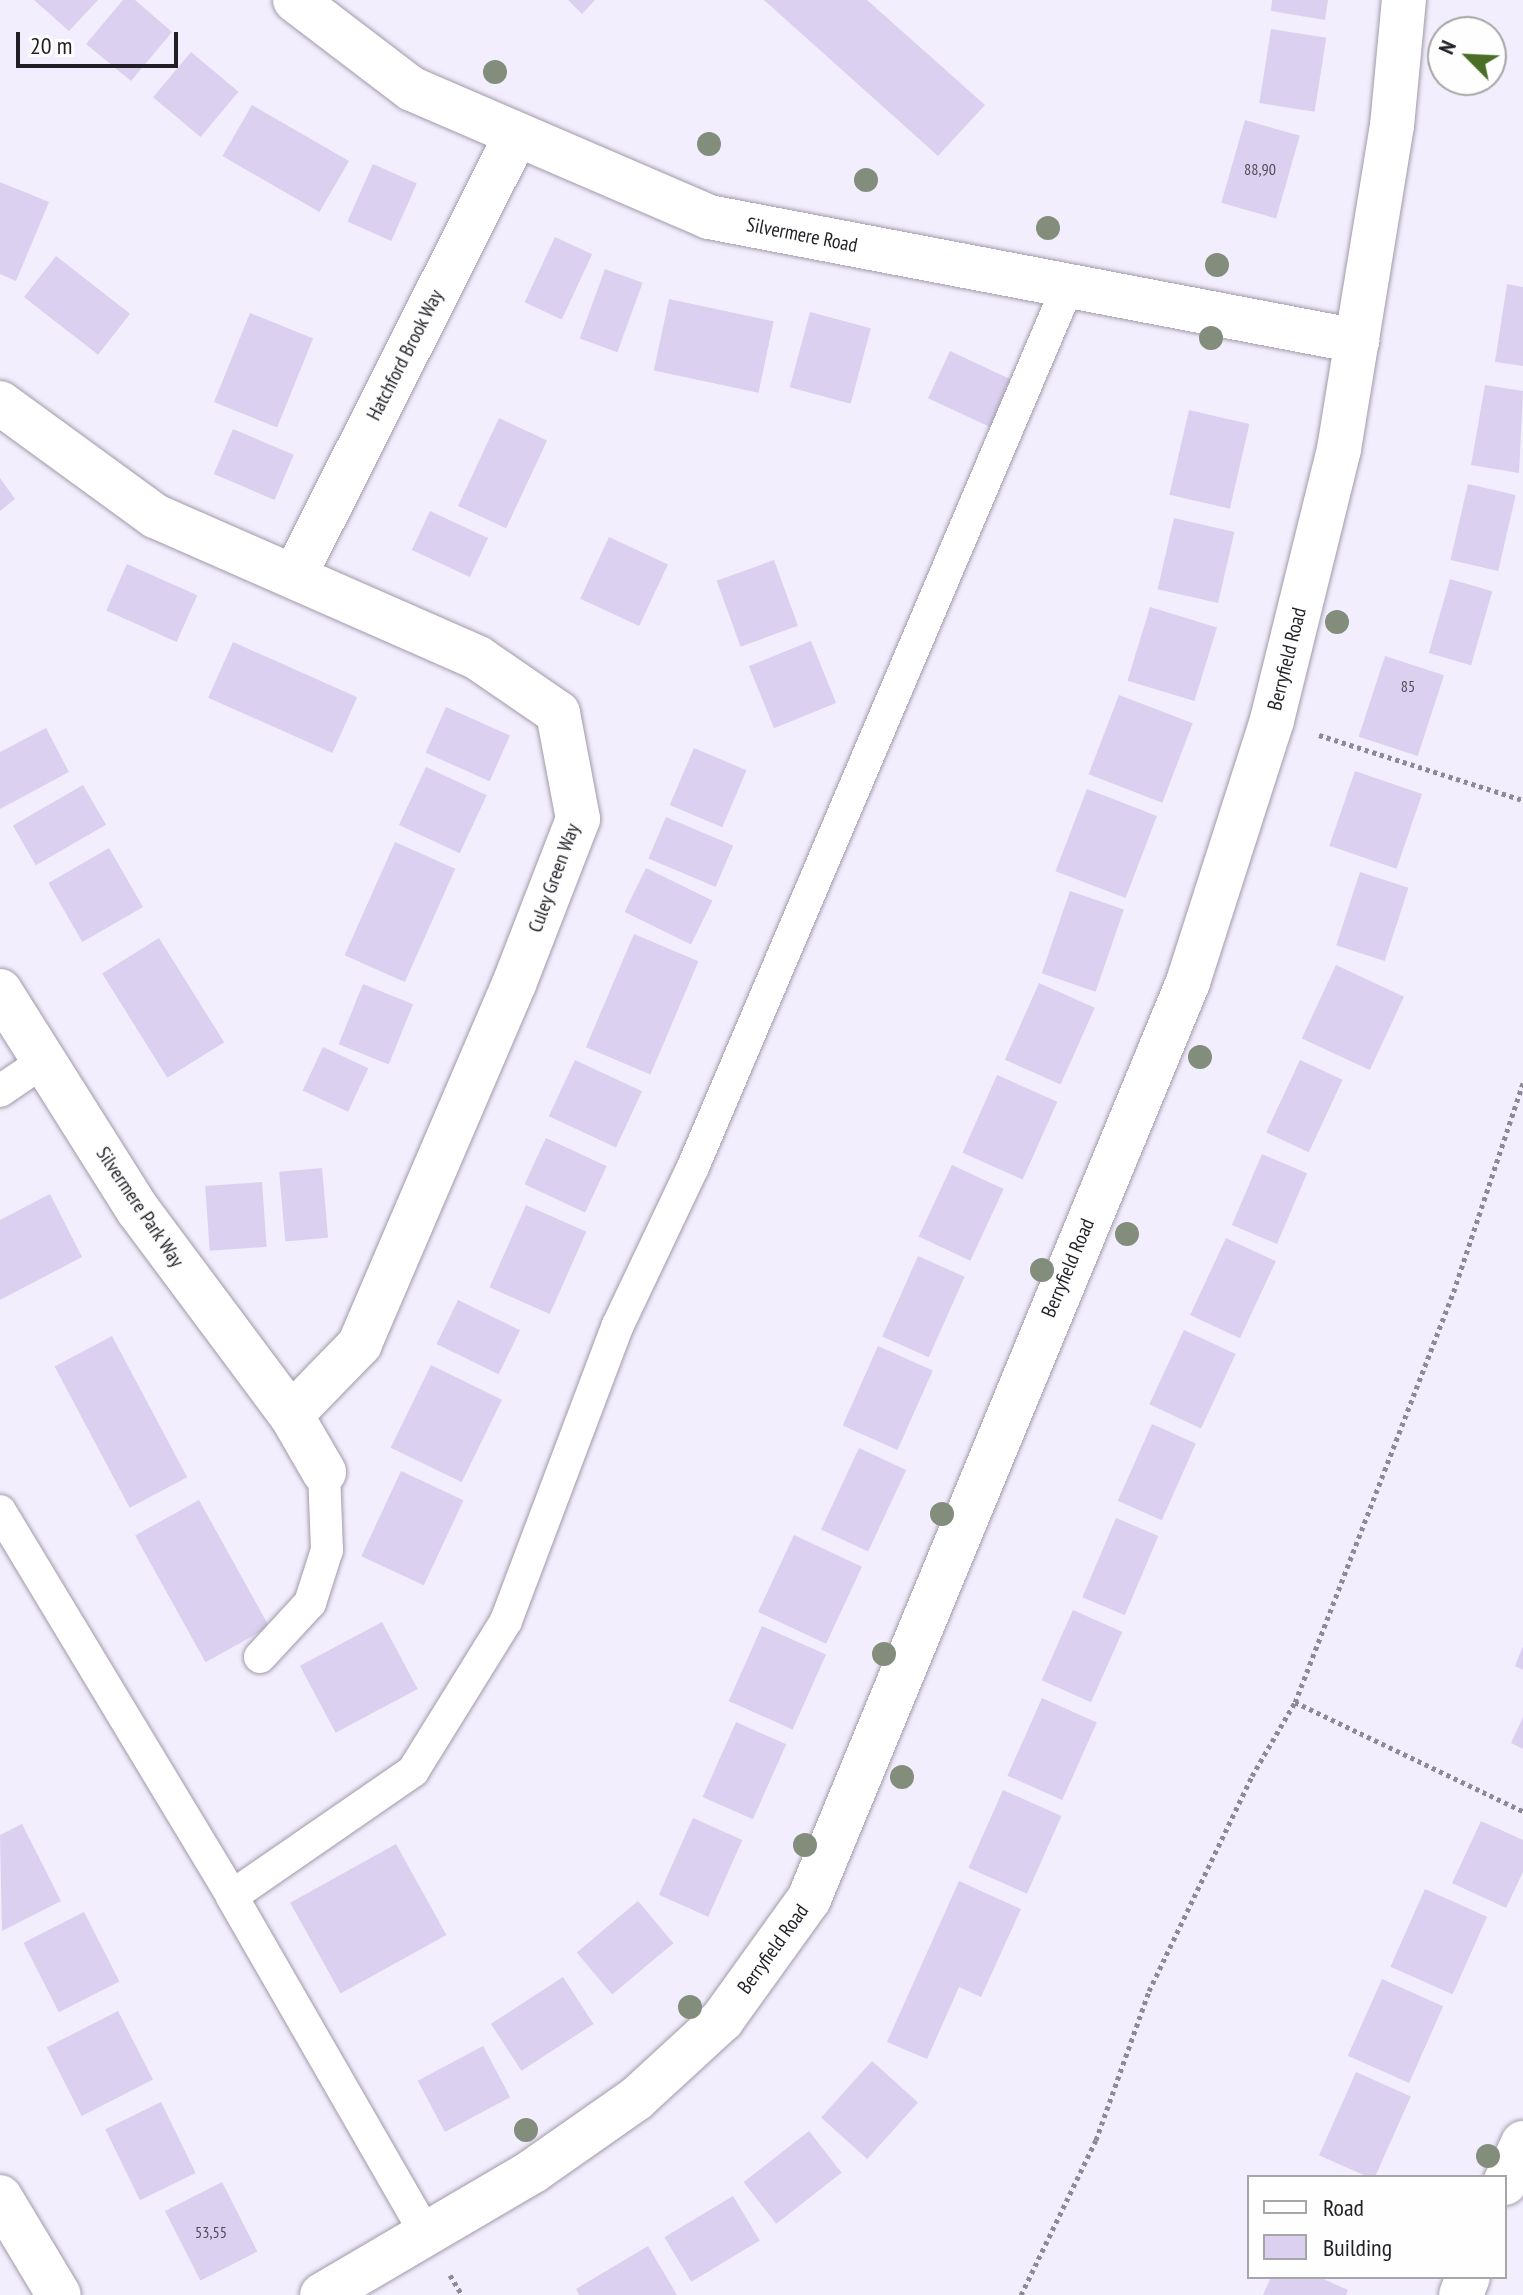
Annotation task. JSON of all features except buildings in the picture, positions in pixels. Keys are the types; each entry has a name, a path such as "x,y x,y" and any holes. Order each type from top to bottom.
{"street":[{"name":"Silvermere Road","path":"295,0 412,89 709,217 1357,341"},
{"name":"Berryfield Road","path":"322,2295 533,2171 636,2099 722,2020 809,1899 1188,982 1272,720 1339,449 1392,126 1404,0"},
{"name":"Hatchford Brook Way","path":"295,575 516,136"},
{"name":"Culey Green Way","path":"0,403 155,516 478,658 558,713 578,819 514,984 360,1344 291,1415"},
{"name":"Silvermere Park Way","path":"0,991 138,1210 291,1415"},
{"path":"291,1415 324,1472"},
{"path":"1507,2179 1523,2143"},
{"path":"0,2197 59,2295"}],"lane":[{"path":"232,1896 413,1771 506,1621 618,1325 693,1167 1068,286"},
{"path":"0,1091 44,1061"},
{"path":"260,1657 310,1603 327,1550 324,1472"},
{"path":"0,1511 232,1896 426,2234"}],"path":[{"path":"1272,720 1523,800"},
{"path":"1021,2295 1096,2140 1149,1991 1252,1776 1295,1702 1450,1303 1523,1083"},
{"path":"1295,1702 1523,1811"}]}
